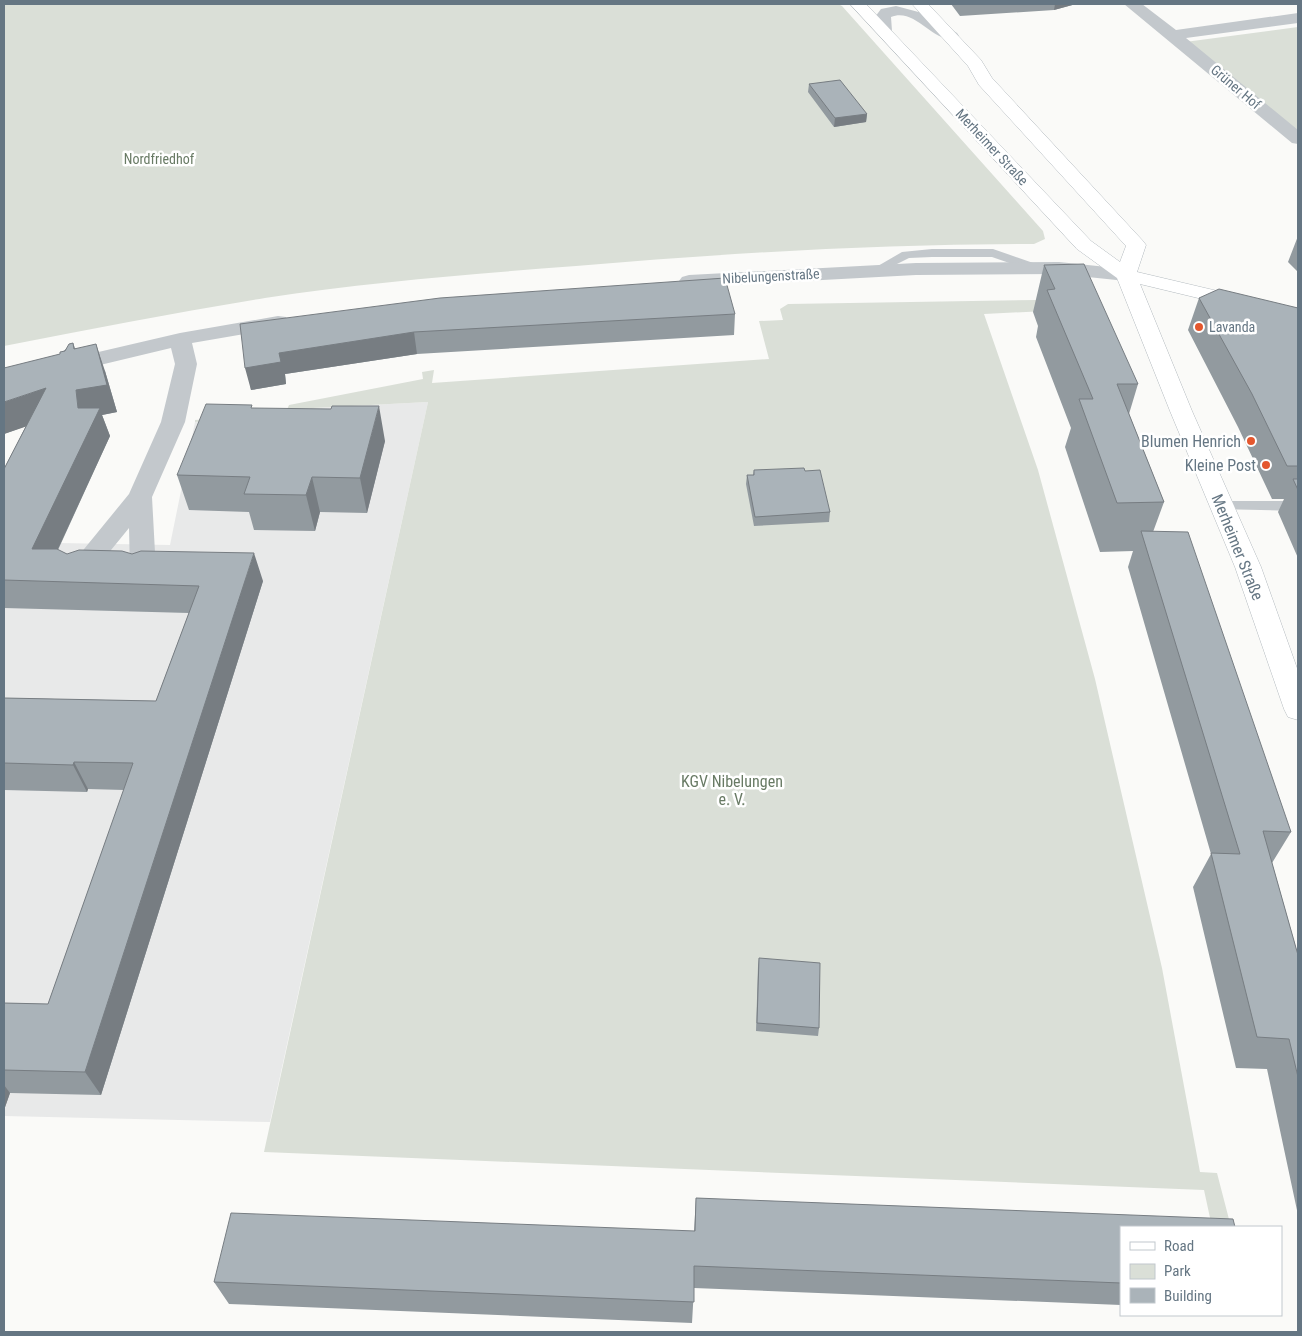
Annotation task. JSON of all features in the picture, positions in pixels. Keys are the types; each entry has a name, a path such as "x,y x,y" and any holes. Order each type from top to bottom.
{"street":[{"path":"920,4 975,64 985,81 1136,245 1126,275 1298,316"},
{"name":"Grüner Hof","path":"1132,4 1173,35 1298,139"},
{"name":"Merheimer Straße","path":"864,6 884,31 1084,245 1126,275 1137,306 1248,567 1298,709"},
{"path":"884,31 883,17 887,12 897,10 909,11 951,36"},
{"path":"1173,35 1298,18"},
{"name":"Nibelungenstraße","path":"670,282 877,270 1059,268 1126,275"},
{"path":"4,381 180,339 293,320"},
{"path":"80,570 140,497 172,422 186,364 180,339"},
{"path":"140,497 143,571"}],"lane":[{"path":"1221,506 1298,506"}],"shaded area":[{"path":"428,402 270,1122 4,1116 4,542 170,545 195,422 291,416 294,409"}],"green space":[{"name":"Nordfriedhof","path":"4,4 838,4 842,6 1043,231 1045,239 1034,244 805,250 690,257 381,283 232,303 4,346"},
{"path":"1298,27 1298,132 1185,42"},
{"name":"KGV Nibelungen e. V.","path":"1036,300 1066,310 984,314 1038,470 1095,679 1162,968 1200,1172 1217,1173 1231,1226 1212,1226 1204,1190 264,1152 428,402 294,409 291,416 195,422 195,420 285,414 289,405 423,379 422,372 434,370 432,383 769,359 759,321 783,320 780,309 788,304"}],"building":[{"path":"840,80 867,114 835,118 809,84"},
{"path":"1084,264 1138,384 1117,384 1164,502 1117,503 1079,399 1093,399 1047,290 1055,289 1044,265"},
{"path":"725,278 735,314 414,332 279,353 281,362 245,368 240,324 440,298"},
{"path":"1219,289 1298,308 1298,466 1287,466 1252,394 1199,298"},
{"path":"73,343 74,349 96,344 107,385 76,390 78,408 100,408 32,549 57,549 67,554 79,550 122,551 132,554 141,551 254,553 85,1072 4,1070 4,1003 48,1004 133,763 74,762 73,765 4,763 4,698 156,701 199,586 4,580 4,469 46,388 4,402 4,368 60,354 60,352 65,351 69,344"},
{"path":"206,404 252,405 251,408 331,409 332,406 379,406 360,478 312,477 306,495 244,494 250,477 177,475"},
{"path":"804,468 805,471 820,470 830,512 755,517 747,475 754,475 754,470"},
{"path":"1293,479 1298,479 1298,490"},
{"path":"1141,531 1188,532 1291,832 1263,831 1298,955 1298,1077 1289,1039 1257,1037 1211,853 1240,854"},
{"path":"759,958 820,963 819,1028 757,1023"},
{"path":"696,1198 1233,1219 1235,1226 1120,1226 1120,1283 694,1266 694,1302 214,1282 231,1213 695,1231"}],"place":[{"name":"Lavanda","path":"1199,327"},
{"name":"Blumen Henrich","path":"1251,441"},
{"name":"Kleine Post","path":"1266,465"}]}
